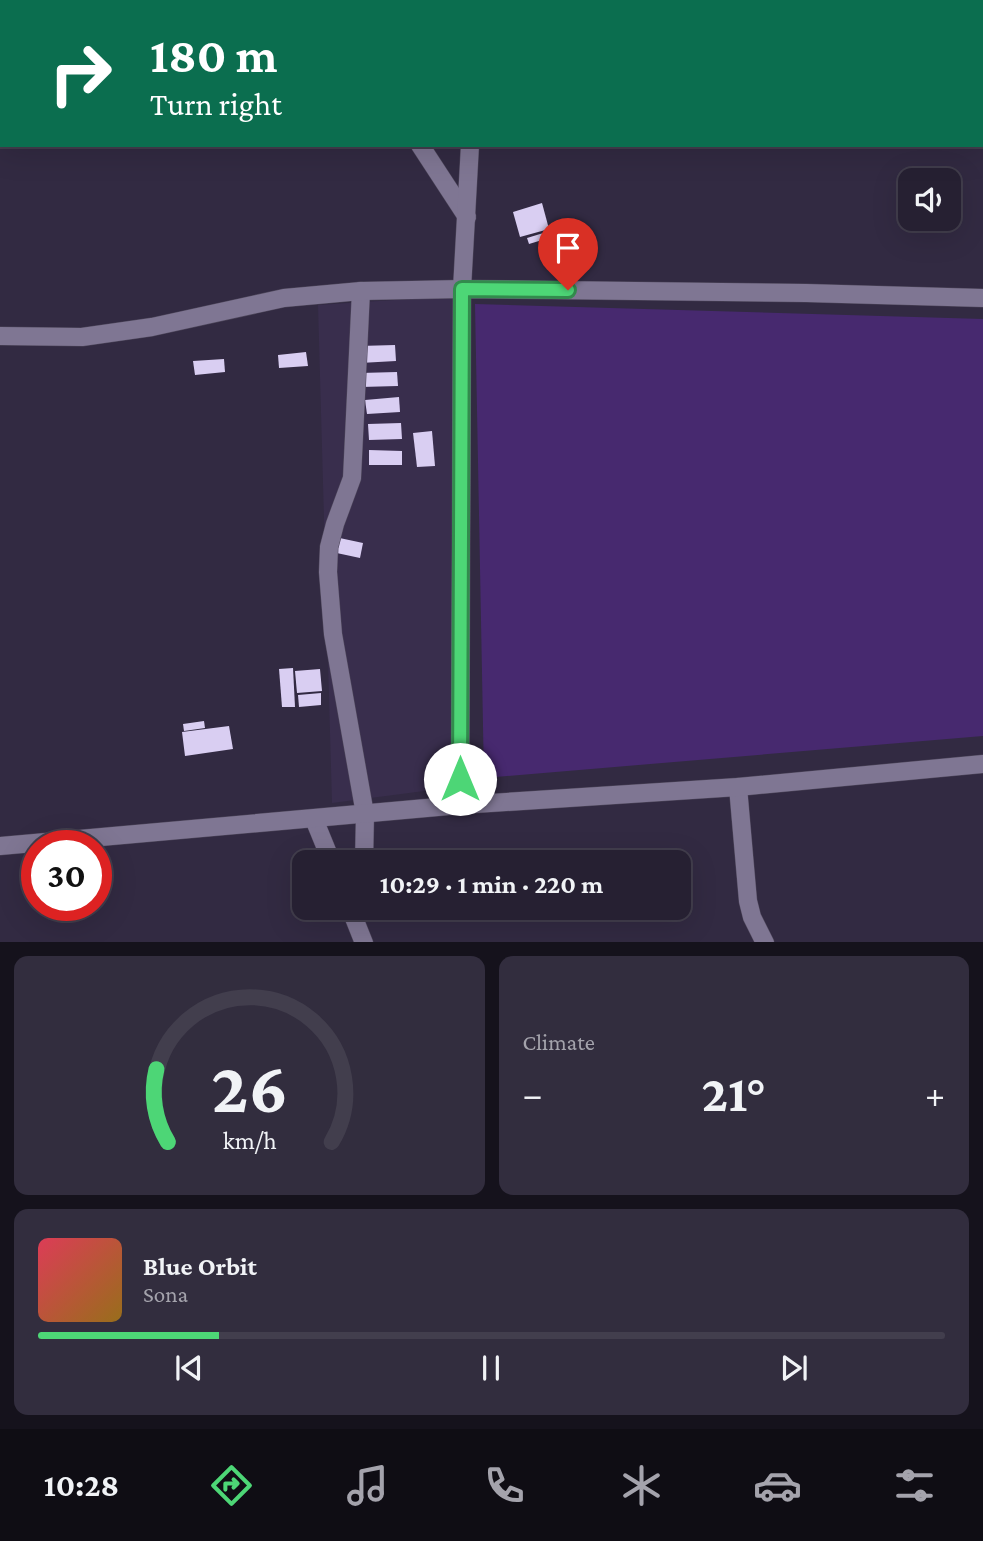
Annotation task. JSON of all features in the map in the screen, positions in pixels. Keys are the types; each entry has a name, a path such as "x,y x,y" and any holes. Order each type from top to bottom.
{"street":[{"path":"421,147 467,217"},
{"path":"460,805 462,289 470,147"},
{"path":"0,337 82,337 152,327 284,298 360,291 462,289 983,298"},
{"path":"360,291 352,478 334,524 328,572 333,634 365,814 364,850"},
{"path":"0,846 460,805 738,787 983,764"},
{"path":"738,787 748,901 755,925 764,942"},
{"path":"314,819 327,850"},
{"path":"355,920 363,941"},
{"path":"363,920 363,941"}],"shaded area":[{"path":"455,296 455,787 332,803 318,305"},
{"path":"475,304 983,319 983,736 484,778"}],"building":[{"path":"542,203 549,229 520,237 513,212"},
{"path":"550,231 552,237 529,244 527,238"},
{"path":"395,345 396,361 360,363 359,346"},
{"path":"306,352 308,366 279,368 278,355"},
{"path":"224,359 225,372 195,375 193,361"},
{"path":"397,372 398,386 361,387 360,373"},
{"path":"399,397 400,412 367,414 365,400"},
{"path":"401,423 402,439 369,440 368,424"},
{"path":"432,431 435,466 417,467 413,433"},
{"path":"369,450 402,451 402,465 369,465"},
{"path":"335,537 363,543 360,558 332,552"},
{"path":"293,668 295,707 282,707 279,669"},
{"path":"320,669 322,691 297,693 295,671"},
{"path":"321,693 321,705 299,707 298,695"},
{"path":"204,721 205,728 184,731 183,724"},
{"path":"229,726 233,749 185,756 182,732"}],"route":[{"path":"460,779 462,289 568,290"}]}
